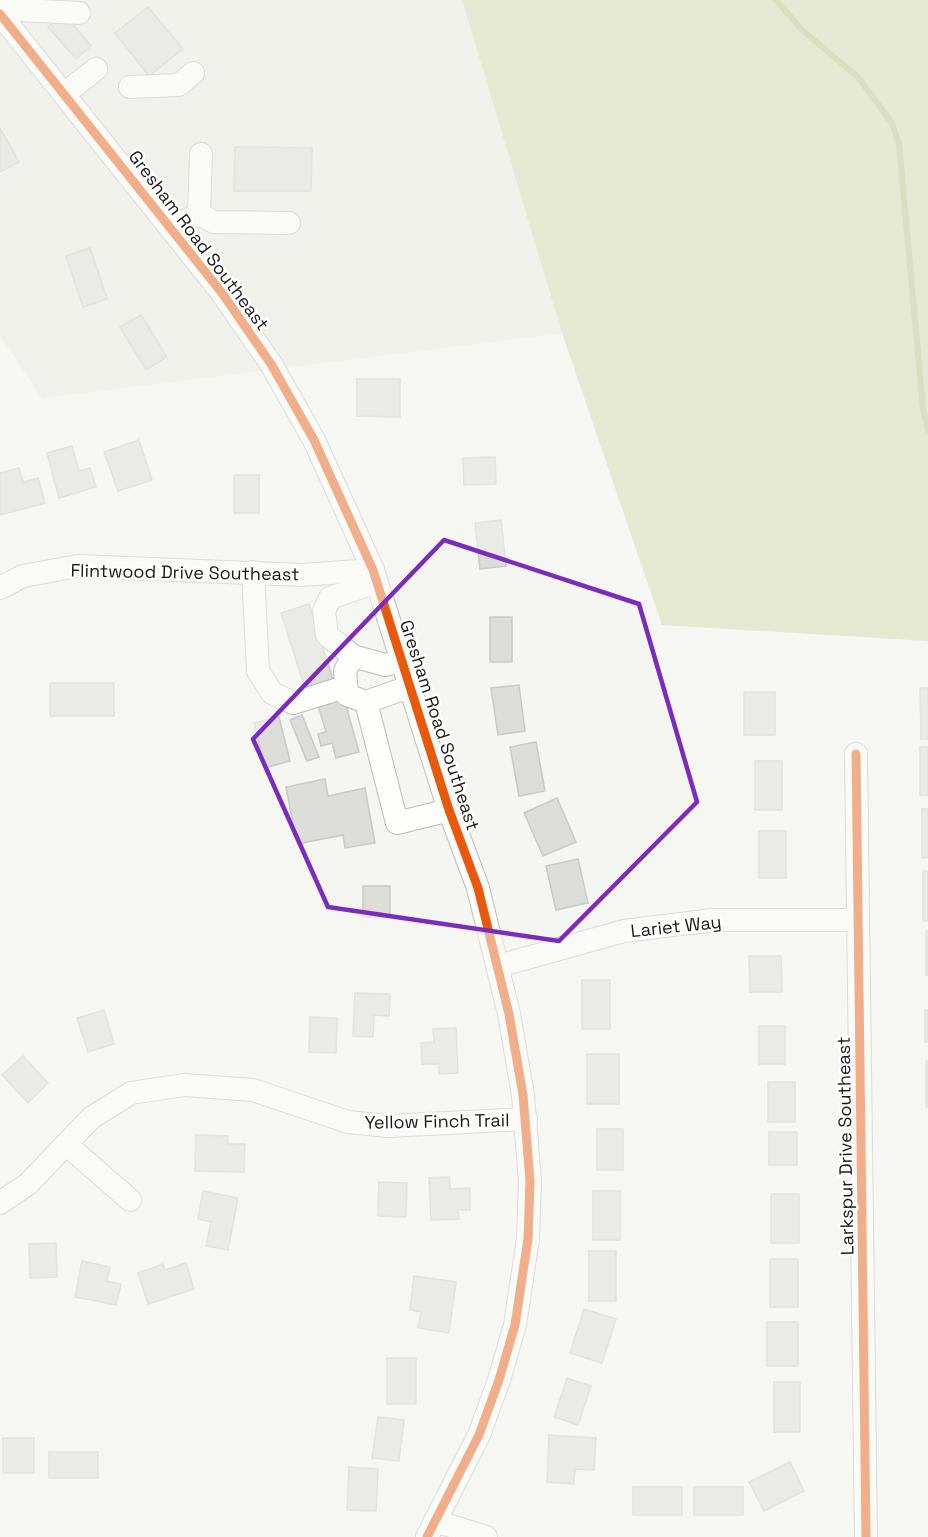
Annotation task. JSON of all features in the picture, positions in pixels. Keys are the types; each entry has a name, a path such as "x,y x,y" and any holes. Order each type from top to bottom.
{"street":[{"path":"0,9 79,13"},
{"name":"Gresham Road Southeast","path":"0,14 222,293 271,364 314,440 375,576 449,810 478,888 509,1014 526,1119 530,1181 528,1239 515,1325 499,1380 479,1434 431,1529"},
{"path":"64,94 96,69"},
{"path":"130,87 179,85 193,73"},
{"path":"199,214 201,154"},
{"path":"171,228 199,214"},
{"path":"199,214 214,222 289,223"},
{"name":"Flintwood Drive Southeast","path":"0,588 23,576 78,566 375,576"},
{"path":"253,572 258,671 272,693 293,703 345,687"},
{"path":"375,576 330,598 324,611 327,635 353,656 385,665 401,660"},
{"path":"353,656 345,671 347,695 366,702 410,687"},
{"path":"366,702 397,823 449,810"},
{"name":"Larkspur Drive Southeast","path":"856,754 867,1537"},
{"name":"Lariet Way","path":"498,966 624,931 713,920 858,920"},
{"name":"Yellow Finch Trail","path":"0,1203 28,1184 91,1118 131,1093 184,1085 253,1090 348,1122 388,1126 526,1119"},
{"path":"67,1145 130,1200"},
{"path":"431,1529 486,1537"}],"highlighted area":[{"path":"444,540 639,604 697,802 559,941 328,907 253,739"}],"shaded area":[{"path":"0,0 462,0 562,333 42,398 0,335"}],"green space":[{"path":"462,0 928,0 928,641 662,625 562,333"}],"building":[{"path":"148,7 183,49 149,76 115,33"},
{"path":"64,14 91,46 76,59 48,27"},
{"path":"0,128 19,162 0,172"},
{"path":"235,147 312,148 311,191 234,191"},
{"path":"90,248 107,299 83,307 66,256"},
{"path":"141,315 167,357 146,370 120,327"},
{"path":"357,379 400,379 400,417 357,416"},
{"path":"139,440 152,480 118,491 104,452"},
{"path":"72,446 79,471 90,468 96,487 59,498 47,453"},
{"path":"495,457 496,484 464,485 463,458"},
{"path":"19,468 23,482 38,478 45,503 0,515 0,473"},
{"path":"234,475 259,475 259,513 234,513"},
{"path":"501,520 506,566 480,569 475,523"},
{"path":"309,604 333,679 305,688 281,613"},
{"path":"490,617 512,617 512,662 490,662"},
{"path":"50,683 114,683 114,716 50,716"},
{"path":"519,685 525,731 498,735 491,688"},
{"path":"920,688 928,688 928,739 921,739"},
{"path":"744,692 775,692 775,735 744,735"},
{"path":"344,698 359,752 336,758 332,743 321,746 318,734 326,732 318,705"},
{"path":"302,715 319,757 307,761 290,720"},
{"path":"279,717 290,761 265,768 254,723"},
{"path":"536,742 545,791 519,796 510,747"},
{"path":"920,747 928,747 928,795 920,795"},
{"path":"755,761 782,761 782,810 755,810"},
{"path":"325,779 328,796 365,788 375,843 345,848 343,835 297,844 286,787"},
{"path":"557,798 576,842 543,856 524,813"},
{"path":"922,809 928,809 928,858 922,858"},
{"path":"759,831 786,831 786,878 759,878"},
{"path":"578,859 588,903 556,910 546,866"},
{"path":"923,871 928,871 928,921 923,921"},
{"path":"363,886 390,886 390,917 363,917"},
{"path":"926,931 928,931 928,975 926,975"},
{"path":"749,956 781,956 782,992 750,992"},
{"path":"582,980 610,980 610,1029 582,1029"},
{"path":"355,993 390,994 389,1016 374,1015 373,1037 353,1036"},
{"path":"104,1010 114,1044 88,1052 77,1018"},
{"path":"925,1010 928,1010 928,1042 925,1042"},
{"path":"310,1017 337,1018 336,1053 309,1052"},
{"path":"759,1026 785,1026 785,1064 759,1064"},
{"path":"456,1028 458,1073 439,1074 439,1064 422,1064 421,1043 434,1042 433,1029"},
{"path":"587,1054 619,1054 619,1104 587,1104"},
{"path":"23,1056 48,1083 28,1103 2,1075"},
{"path":"926,1061 928,1061 928,1107 926,1107"},
{"path":"768,1082 795,1082 795,1122 768,1122"},
{"path":"597,1129 623,1129 623,1170 597,1170"},
{"path":"769,1132 797,1132 797,1165 769,1165"},
{"path":"196,1135 228,1136 228,1144 245,1144 244,1172 195,1171"},
{"path":"449,1177 450,1189 470,1188 470,1210 458,1210 459,1219 431,1220 429,1178"},
{"path":"379,1182 407,1183 406,1217 378,1216"},
{"path":"203,1191 238,1198 228,1250 206,1246 211,1222 198,1219"},
{"path":"593,1191 620,1191 620,1240 593,1240"},
{"path":"771,1194 799,1194 799,1243 771,1243"},
{"path":"56,1243 57,1277 30,1278 29,1244"},
{"path":"589,1251 616,1251 616,1301 589,1301"},
{"path":"770,1259 798,1259 798,1307 770,1307"},
{"path":"82,1261 110,1267 107,1281 121,1284 116,1305 75,1297"},
{"path":"186,1263 194,1289 148,1304 138,1273 163,1264 165,1270"},
{"path":"414,1276 456,1282 449,1333 418,1328 421,1312 410,1310"},
{"path":"584,1309 616,1319 602,1363 570,1353"},
{"path":"767,1322 798,1322 798,1366 767,1366"},
{"path":"387,1358 416,1358 416,1404 387,1404"},
{"path":"567,1378 591,1386 578,1425 554,1417"},
{"path":"774,1382 800,1382 800,1432 774,1432"},
{"path":"378,1417 404,1420 399,1461 372,1458"},
{"path":"549,1435 596,1438 594,1470 575,1469 574,1484 547,1482"},
{"path":"3,1438 34,1438 34,1473 3,1473"},
{"path":"49,1452 98,1452 98,1478 49,1478"},
{"path":"790,1462 804,1491 764,1511 749,1482"},
{"path":"349,1467 378,1469 376,1511 347,1510"},
{"path":"633,1487 682,1487 682,1515 633,1515"},
{"path":"694,1487 743,1487 743,1515 694,1515"}],"waterway":[{"path":"776,0 802,30 858,77 892,123 899,144 923,408 928,430"}],"cycle path":[{"path":"0,14 222,293 271,364 314,440 373,570 449,810 478,888 509,1014 523,1095 530,1181 528,1239 515,1325 499,1380 479,1435 427,1537"},
{"path":"856,754 866,1537"}]}
